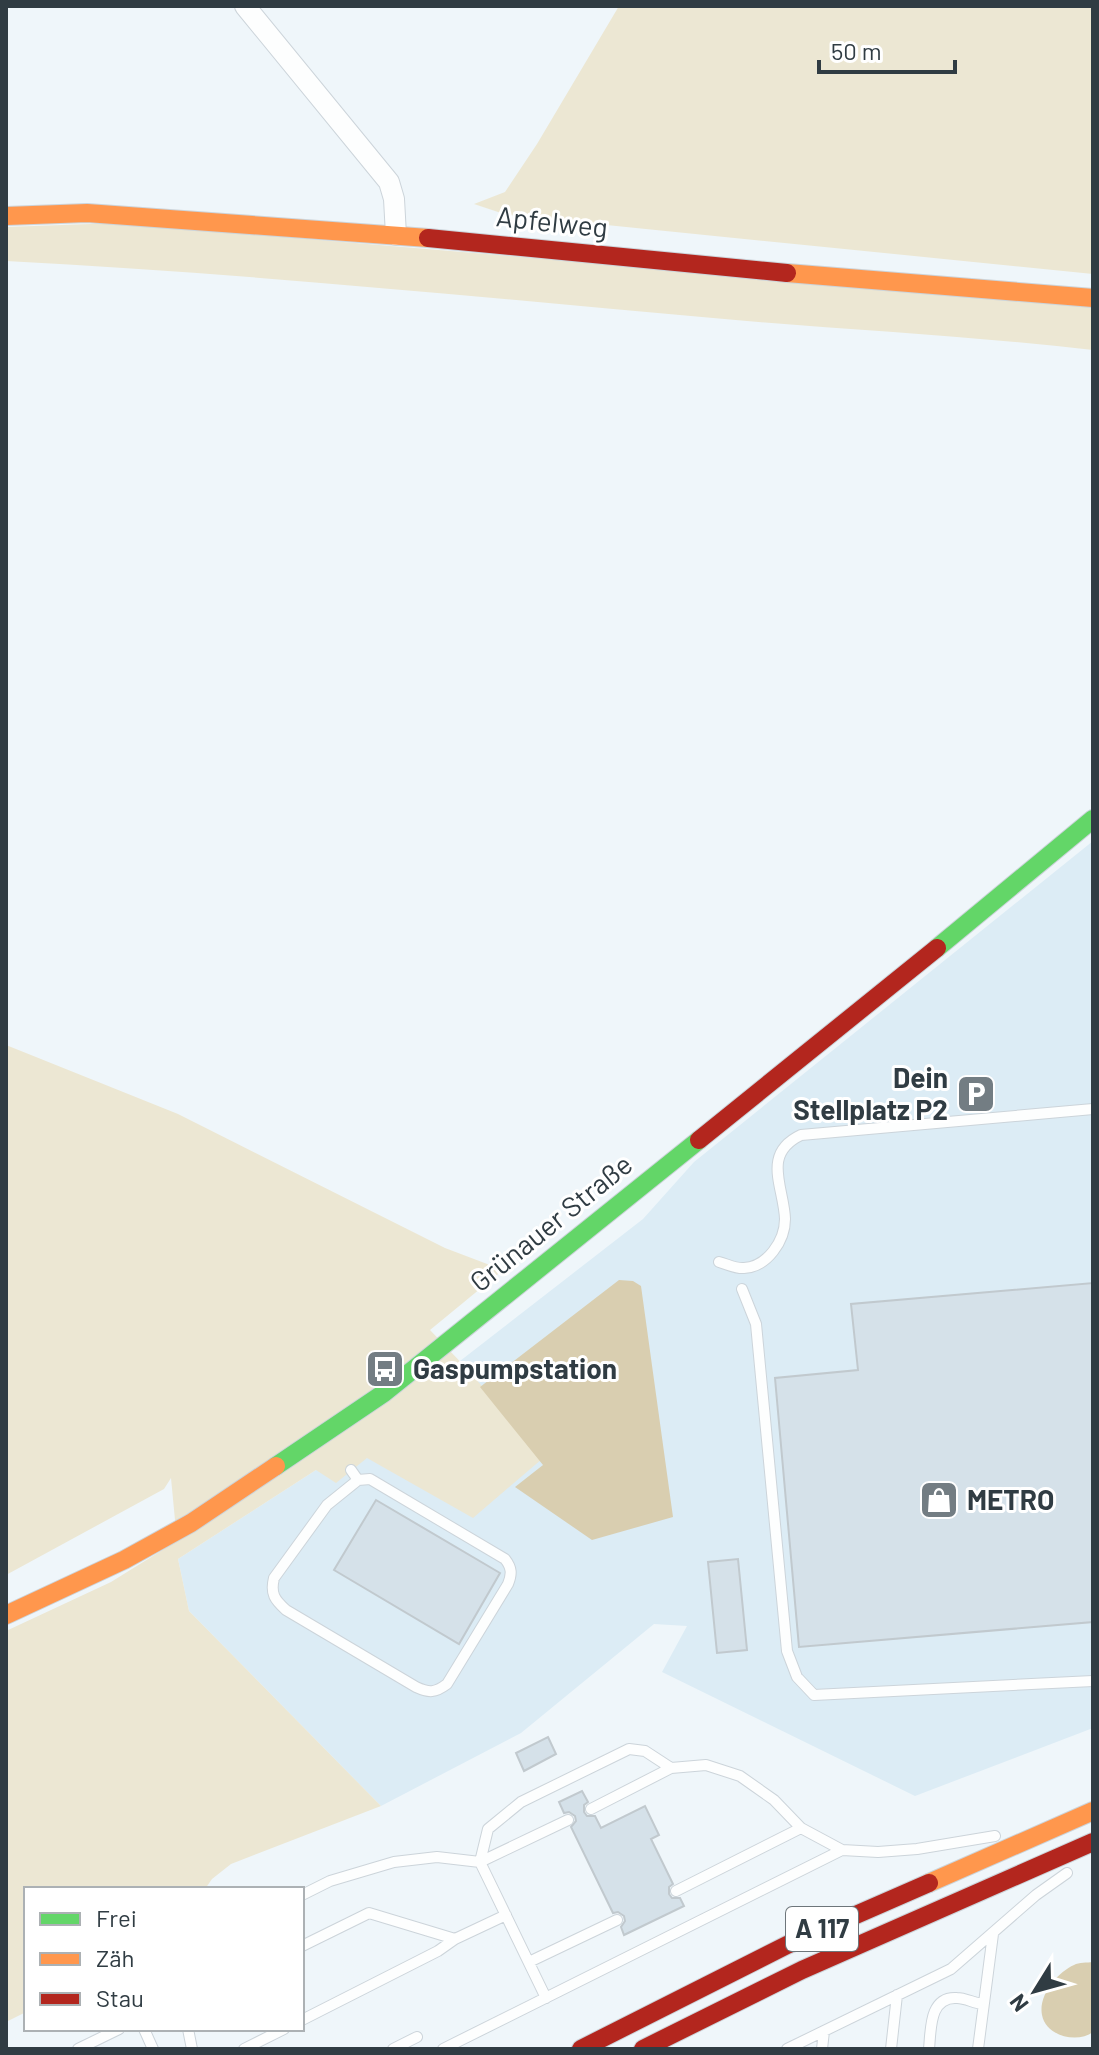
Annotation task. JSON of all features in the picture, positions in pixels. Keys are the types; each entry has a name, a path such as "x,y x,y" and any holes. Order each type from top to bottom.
{"main road":[{"name":"Apfelweg","path":"6,216 87,213 396,235 797,274 1093,298"},
{"name":"Grünauer Straße","path":"6,1615 124,1560 201,1507 341,1424 429,1358 1093,819"},
{"name":"A 117","path":"581,2049 787,1945 1093,1811"},
{"name":"A 117","path":"643,2049 802,1970 1093,1842"}],"street":[{"path":"245,6 389,182 394,199 396,235"}],"lane":[{"path":"719,1262 740,1269 752,1267 770,1255 780,1241 785,1219 778,1185 781,1150 790,1140 801,1135 1093,1109"},
{"path":"742,1289 756,1324 787,1651 797,1677 814,1695 1093,1681"},
{"path":"355,1475 370,1479 505,1559 510,1566 512,1575 508,1584 447,1684 438,1691 429,1693 416,1687 286,1610 274,1599 271,1588 274,1578 327,1505 355,1475"},
{"path":"546,1998 480,1862 488,1829 521,1802 629,1749 645,1751 671,1768"},
{"path":"591,1809 671,1768 706,1765 740,1776 774,1800 801,1828 842,1850"},
{"path":"304,1894 330,1881 394,1862 437,1857 480,1862 568,1820"},
{"path":"443,2049 842,1850 955,1845 1069,1821"},
{"path":"676,1891 801,1828"},
{"path":"1084,1863 1093,1850"},
{"path":"787,2049 951,1969 1036,1895 1072,1870"},
{"path":"304,1945 369,1913 455,1939"},
{"path":"304,2019 506,1915"},
{"path":"529,1962 617,1920"},
{"path":"978,2049 993,1934"},
{"path":"891,2049 897,1995"},
{"path":"929,2049 932,2016 939,2005 959,1997 982,2004"},
{"path":"78,2049 115,2031"},
{"path":"244,2049 280,2031"},
{"path":"822,2049 824,2031"},
{"path":"393,2049 417,2037"}],"shaded area":[{"path":"619,6 1093,6 1093,274 507,215 474,204 505,192"},
{"path":"118,223 1093,305 1093,350 271,279 6,261 6,227"},
{"path":"1093,841 1093,1728 915,1796 662,1672 687,1626 654,1624 521,1733 381,1806 189,1611 178,1559 316,1470 367,1458 542,1459 460,1361 643,1219 694,1162"},
{"path":"6,1045 178,1114 445,1248 503,1270 430,1330 471,1373 542,1459 473,1518 367,1458 336,1483 316,1470 178,1559 189,1611 381,1806 231,1864 206,1887 24,1887 24,2013 6,2022 6,1631 111,1582 177,1541 171,1478 164,1489 6,1575"},
{"path":"619,1280 633,1281 641,1286 673,1517 592,1540 515,1487 543,1465 480,1387"},
{"path":"1093,1962 1093,2032 1079,2037 1056,2033 1049,2028 1042,2015 1046,1992 1068,1968 1078,1963"}],"building":[{"name":"METRO","path":"1093,1283 1093,1622 799,1647 775,1378 858,1370 851,1304"},
{"path":"376,1500 500,1573 459,1644 334,1570"},
{"path":"738,1559 747,1650 717,1653 708,1562"},
{"path":"548,1737 556,1754 524,1771 516,1753"},
{"path":"582,1791 588,1802 584,1805 584,1812 587,1816 595,1816 601,1828 645,1806 659,1835 651,1839 673,1884 669,1887 669,1894 672,1898 680,1898 684,1906 624,1935 621,1927 624,1916 613,1913 571,1827 576,1821 575,1816 564,1813 559,1802"}],"traffic: fast":[{"path":"937,948 1093,819"},
{"path":"276,1466 384,1393 699,1140"}],"traffic: slow":[{"path":"6,216 87,213 428,238"},
{"path":"787,273 1093,298"},
{"path":"6,1615 124,1560 191,1523 276,1466"},
{"path":"929,1883 1093,1811"}],"traffic: jam":[{"path":"428,238 787,273"},
{"path":"699,1140 937,948"},
{"path":"643,2049 802,1970 1093,1842"},
{"path":"581,2049 787,1945 929,1883"}],"place":[{"name":"Dein Stellplatz P2","path":"976,1094"},
{"name":"Gaspumpstation","path":"385,1369"},
{"name":"METRO","path":"939,1500"}]}
